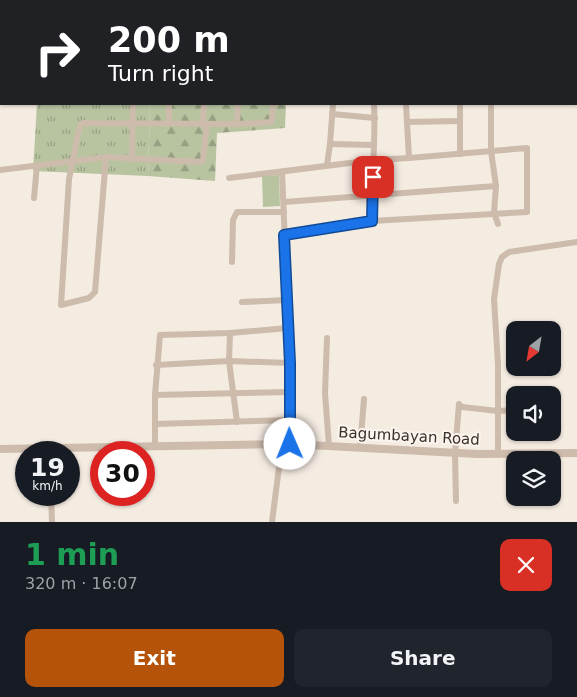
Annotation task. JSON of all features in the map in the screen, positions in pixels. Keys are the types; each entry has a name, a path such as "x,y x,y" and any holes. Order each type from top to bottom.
{"street":[{"path":"132,159 133,105"},
{"path":"169,124 170,105"},
{"path":"0,174 0,170 106,157 200,162 203,160 204,105"},
{"path":"237,124 238,105"},
{"path":"106,157 95,292 88,298 61,305 69,178 80,124 237,124 271,122 273,105"},
{"path":"327,164 333,105"},
{"path":"372,221 374,105"},
{"path":"406,105 409,158"},
{"path":"460,105 460,154"},
{"path":"491,105 491,151 496,186 494,213 498,224"},
{"path":"332,114 374,118"},
{"path":"407,122 460,121"},
{"path":"330,144 373,145"},
{"path":"229,178 282,172 327,164 527,148 527,212 372,221 284,235"},
{"path":"34,198 38,165"},
{"path":"272,522 286,444 290,392 282,172"},
{"path":"284,202 496,186"},
{"path":"232,262 233,220 237,212 284,212"},
{"path":"498,454 498,364 494,299 498,264 502,257 509,252 577,242"},
{"path":"242,302 287,300"},
{"path":"155,446 156,365 160,335 230,334 288,328"},
{"path":"230,334 229,361 237,422"},
{"path":"327,338 325,393 329,446"},
{"path":"156,365 229,361 290,363"},
{"path":"155,395 290,392"},
{"path":"360,448 364,398"},
{"path":"456,501 455,453 459,404 462,407 506,411"},
{"path":"156,424 289,420"},
{"name":"Bagumbayan Road","path":"155,446 286,444 455,453 577,453"},
{"name":"Bagumbayan Road","path":"0,449 15,449"},
{"path":"51,506 52,522"}],"green space":[{"path":"37,105 150,105 148,176 33,171"},
{"path":"150,105 286,105 285,128 217,133 215,181 148,176"},
{"path":"279,175 280,206 263,207 262,176"}],"route":[{"path":"290,444 290,363 284,235 372,221 371,195 373,177"}]}
